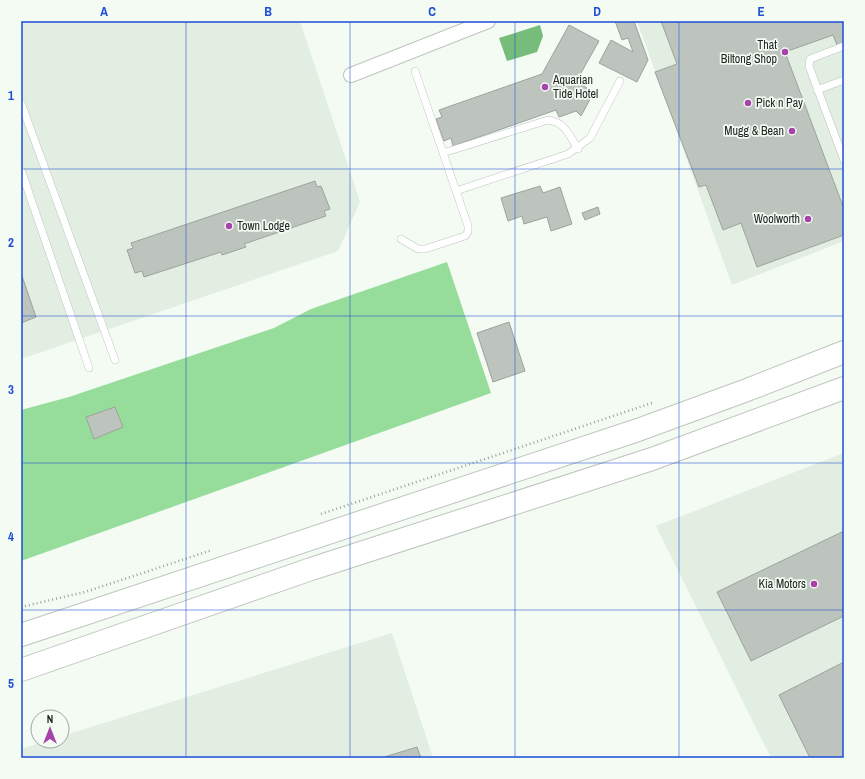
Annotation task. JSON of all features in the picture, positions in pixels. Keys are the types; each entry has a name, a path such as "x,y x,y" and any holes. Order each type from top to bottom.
{"highway":[{"path":"21,635 638,430 748,390 844,352"},
{"path":"21,670 303,572 652,459 844,388"}],"street":[{"path":"352,75 488,21"}],"lane":[{"path":"844,46 810,59 809,66 844,160"},
{"path":"401,239 418,249 425,249 465,236 468,232 468,226 416,71"},
{"path":"818,90 844,80"},
{"path":"456,191 568,154 578,149 590,138 620,81"},
{"path":"21,103 56,204 115,360"},
{"path":"443,153 548,120 556,121 562,124 578,149"},
{"path":"21,170 90,368"}],"path":[{"path":"316,516 660,400"},
{"path":"21,607 85,592 220,548"}],"shaded area":[{"path":"21,21 300,21 360,202 338,251 21,359"},
{"path":"637,21 844,21 844,241 732,285"},
{"path":"540,25 543,36 537,52 507,61 499,38"},
{"path":"447,262 491,393 21,561 21,410 69,397 274,328 311,309"},
{"path":"844,453 844,758 771,758 656,526"},
{"path":"392,633 433,758 21,758 21,749 30,746 30,749 70,749 70,734"}],"building":[{"path":"615,21 634,21 648,60 637,82 599,63 611,40 633,52 628,38 622,40"},
{"path":"661,21 844,21 844,43 837,45 833,35 785,52 844,209 844,235 757,267 741,223 723,230 706,185 699,187 655,72 677,64"},
{"name":"Aquarian Tide Hotel","path":"569,25 599,41 576,82 594,92 581,116 576,111 559,117 556,110 453,146 451,138 444,141 436,119 442,117 439,110 542,74"},
{"path":"315,181 317,187 321,186 330,209 324,211 326,216 244,244 246,247 222,255 221,252 144,277 142,271 135,273 127,250 133,248 131,243"},
{"path":"540,186 543,193 560,187 572,224 551,231 547,217 524,224 522,216 508,221 501,198"},
{"path":"598,207 600,214 585,220 582,213"},
{"path":"21,273 36,317 21,323"},
{"path":"509,322 525,371 493,382 477,333"},
{"path":"115,407 123,427 94,439 86,417"},
{"path":"844,531 844,616 751,661 717,592"},
{"path":"844,662 844,758 810,758 779,695"},
{"path":"417,747 421,758 381,758"}],"place":[{"name":"That Biltong Shop","path":"785,52"},
{"name":"Aquarian Tide Hotel","path":"545,87"},
{"name":"Pick n Pay","path":"748,103"},
{"name":"Mugg & Bean","path":"792,131"},
{"name":"Woolworth","path":"808,219"},
{"name":"Town Lodge","path":"229,226"},
{"name":"Kia Motors","path":"814,584"}]}
